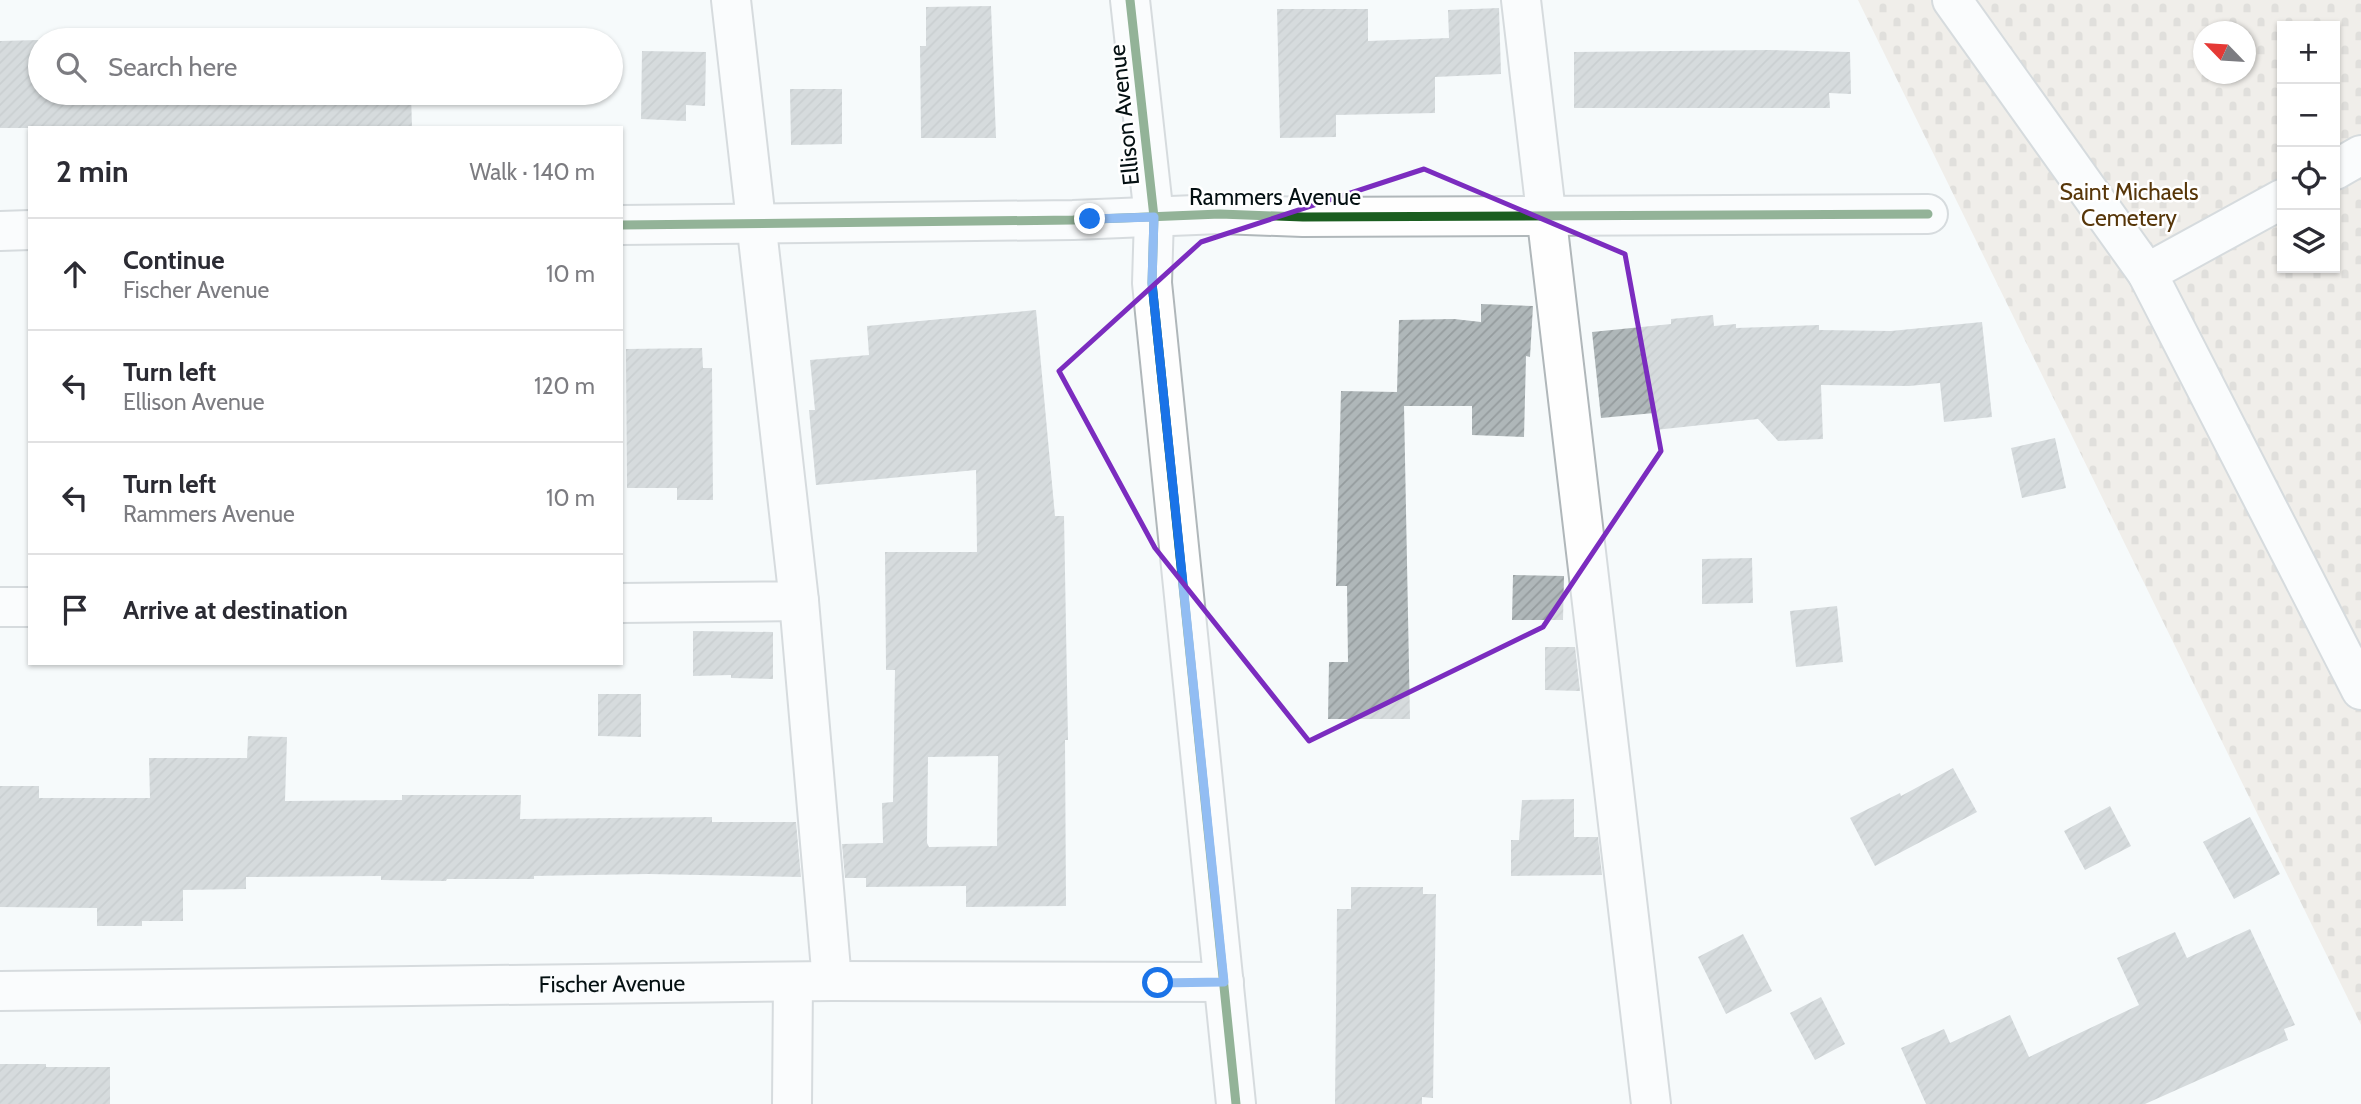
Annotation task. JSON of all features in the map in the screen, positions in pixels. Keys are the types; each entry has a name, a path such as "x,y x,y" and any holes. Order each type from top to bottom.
{"street":[{"path":"732,0 799,601 832,981"},
{"name":"Ellison Avenue","path":"1130,0 1154,217 1152,283 1236,1104"},
{"path":"1521,0 1651,1104"},
{"path":"1952,0 2147,273 2361,690"},
{"path":"2340,167 2361,155"},
{"path":"2147,273 2277,202"},
{"name":"Rammers Avenue","path":"623,225 1220,214 1303,218 1928,214"},
{"path":"0,230 28,230"},
{"path":"623,603 799,601"},
{"path":"0,607 28,607"},
{"name":"Fischer Avenue","path":"0,991 832,981 1224,982"},
{"path":"792,1104 793,982"}],"highlighted area":[{"path":"1424,169 1625,254 1661,451 1543,627 1309,741 1155,548 1059,371 1201,242"}],"green space":[{"name":"Saint Michaels Cemetery","path":"1858,0 2361,0 2361,1025"}],"building":[{"path":"991,6 996,138 921,138 920,46 926,46 926,7"},
{"path":"1499,8 1501,74 1435,77 1435,113 1336,115 1336,137 1280,138 1277,9 1368,9 1368,41 1449,38 1448,10"},
{"path":"28,40 28,105 411,105 412,126 0,128 0,41"},
{"path":"642,51 706,52 705,106 686,105 686,121 641,119"},
{"path":"1574,52 1850,52 1851,94 1829,93 1830,108 1574,108"},
{"path":"790,89 842,89 842,144 791,145"},
{"path":"1481,304 1533,306 1530,357 1526,356 1524,437 1472,435 1472,406 1404,406 1410,719 1328,719 1329,662 1348,662 1347,586 1336,586 1341,391 1397,392 1399,320 1454,319 1481,322"},
{"path":"1036,310 1055,516 1064,516 1068,740 1065,740 1066,906 966,907 966,886 866,887 866,878 845,878 842,844 883,843 882,803 893,802 895,670 886,670 885,552 977,552 976,470 816,485 809,410 815,410 810,360 869,355 867,326","holes":["998,756 997,846 929,847 928,757"]},
{"path":"1713,315 1714,326 1736,324 1736,328 1819,325 1819,330 1891,331 1982,322 1992,417 1944,422 1940,383 1909,386 1821,385 1823,439 1778,441 1758,419 1655,430 1654,413 1601,418 1592,332 1671,324 1671,319"},
{"path":"702,348 703,368 712,368 713,500 677,500 677,488 627,488 626,349"},
{"path":"2055,438 2066,488 2022,498 2011,448"},
{"path":"1752,558 1753,603 1702,604 1702,559"},
{"path":"1513,575 1564,576 1563,620 1512,620"},
{"path":"1837,606 1843,662 1796,667 1790,611"},
{"path":"693,631 773,632 773,679 731,678 731,675 693,676"},
{"path":"1545,647 1575,647 1580,691 1545,690"},
{"path":"598,694 641,694 641,737 598,736"},
{"path":"248,736 287,737 285,801 402,800 402,795 521,795 520,819 712,817 712,822 796,822 801,877 648,874 446,881 381,880 381,876 246,877 246,889 183,890 183,921 142,921 142,926 97,926 97,908 0,907 0,786 39,786 39,798 150,798 149,758 247,758"},
{"path":"1953,768 1977,812 1875,866 1850,818 1900,793 1901,796"},
{"path":"1574,799 1574,837 1598,837 1602,875 1511,876 1511,840 1519,840 1522,800"},
{"path":"2110,806 2131,846 2085,870 2064,831"},
{"path":"2250,817 2280,874 2234,899 2203,842"},
{"path":"1351,887 1423,887 1423,894 1436,894 1433,1098 1422,1097 1422,1104 1335,1104 1337,909 1351,909"},
{"path":"2250,929 2295,1025 2284,1029 2288,1040 2145,1104 1926,1104 1901,1048 1944,1029 1950,1043 2010,1015 2029,1057 2139,1005 2117,958 2175,932 2187,958"},
{"path":"1743,934 1772,991 1726,1014 1698,957"},
{"path":"1821,997 1845,1044 1815,1060 1790,1013"},
{"path":"0,1064 110,1067 110,1104 0,1104"}],"cycle path":[{"path":"1130,0 1154,217 1152,283 1236,1104"},
{"path":"623,225 1073,220 1220,214 1303,217 1928,214"}],"route":[{"path":"1090,219 1154,217 1152,283 1224,982 1158,983"}]}
